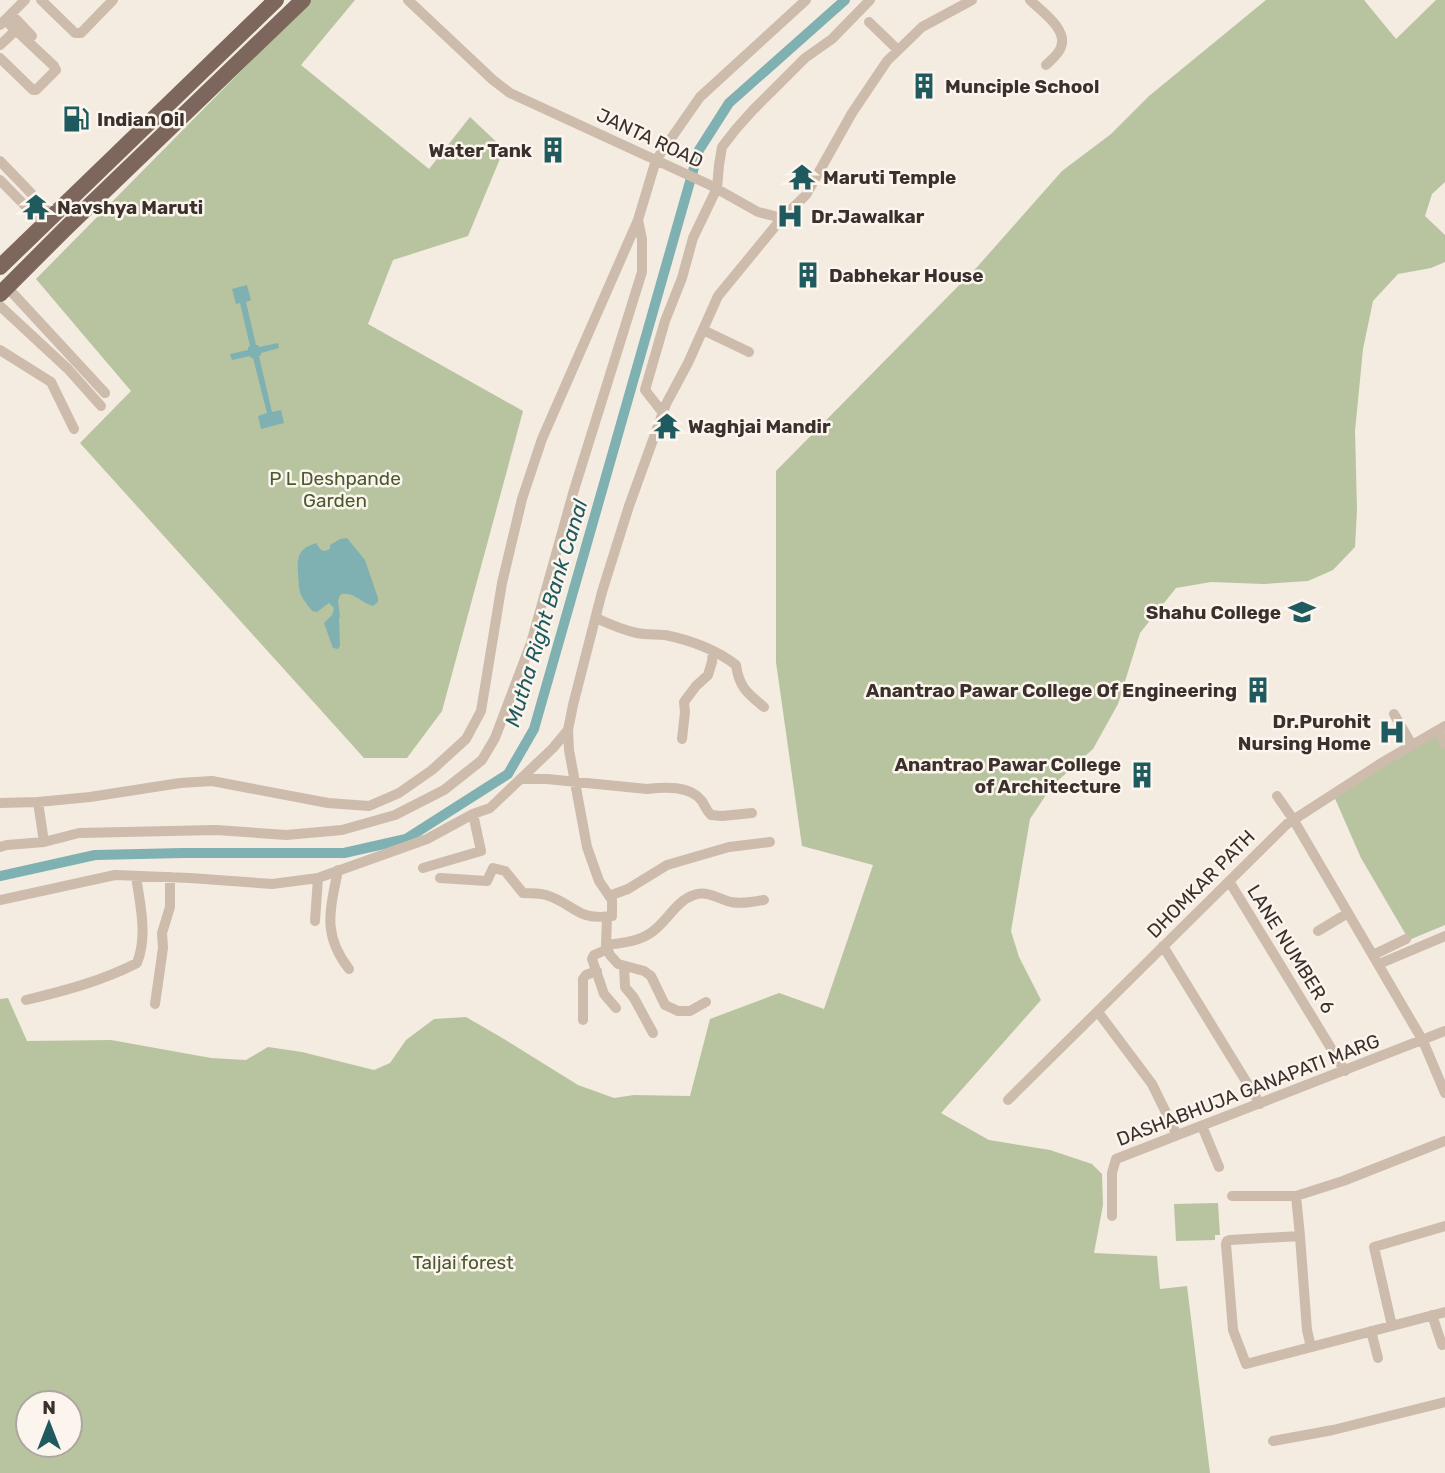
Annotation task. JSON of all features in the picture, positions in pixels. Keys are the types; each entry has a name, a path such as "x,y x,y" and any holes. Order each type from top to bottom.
{"main road":[{"path":"0,267 276,0"},
{"path":"3,291 303,0"},
{"path":"48,220 60,233"}],"street":[{"path":"5,19 25,0"},
{"path":"39,0 78,34 113,0"},
{"path":"39,0 74,38"},
{"name":"JANTA ROAD","path":"408,0 510,93 713,187 665,321 645,390 663,413"},
{"path":"0,803 90,797 180,783 212,781 328,803 369,806 399,793 432,770 466,739 481,711 502,583 522,499 542,439 638,220 660,161 700,97 806,0"},
{"path":"782,218 758,212 713,187 722,147 805,58 832,39 870,0"},
{"path":"440,878 487,881 493,868 505,871 523,893 543,894 582,915 598,918 612,916 612,900 599,881 587,847 569,750 568,730 596,618 629,506 663,413 718,296 782,218 806,194 867,88 887,61 922,27 972,0"},
{"path":"1030,0 1054,24 1062,37 1061,48 1046,65"},
{"path":"0,58 33,90 56,70 5,19"},
{"path":"5,19 54,59"},
{"path":"869,22 898,50"},
{"path":"0,45 16,30"},
{"path":"0,162 48,220"},
{"path":"0,180 48,220"},
{"path":"0,847 44,842 79,833 216,830 285,835 342,830 395,816 444,790 482,760 495,738 531,643 578,477 642,272 642,239 638,220"},
{"path":"3,291 105,393"},
{"path":"0,306 68,369 100,406"},
{"path":"703,330 749,352"},
{"path":"0,350 51,382 74,429"},
{"path":"596,618 640,634 691,641 713,651 736,665 738,679 746,691 764,707"},
{"path":"682,740 684,702 708,675 713,651"},
{"path":"1394,714 1412,745"},
{"path":"1441,728 1445,744"},
{"name":"DHOMKAR PATH","path":"1008,1100 1293,819 1441,728"},
{"path":"0,900 116,875 271,884 318,878 427,839 489,808 554,748 568,730"},
{"path":"521,779 647,789 684,789 694,793 711,815 752,813"},
{"path":"1277,796 1423,1041 1445,1093"},
{"path":"38,802 44,842"},
{"path":"423,868 481,851 473,814"},
{"path":"609,896 628,889 667,865 729,847 770,842"},
{"path":"338,870 330,917 331,933 334,947 349,970"},
{"path":"136,876 144,938 137,963"},
{"path":"155,1004 162,933 170,907 170,877"},
{"path":"315,921 318,878"},
{"name":"LANE NUMBER 6","path":"1229,881 1345,1071"},
{"path":"616,1008 604,994 592,959 594,955 607,947 650,934 685,899 696,893 707,893 744,903 764,900"},
{"path":"1318,931 1348,913"},
{"path":"607,917 607,947 610,955 618,964 644,971 651,976 665,1005 678,1011 690,1011 706,1002"},
{"path":"1376,960 1445,936"},
{"path":"1376,960 1406,939"},
{"path":"1163,946 1260,1104"},
{"path":"26,1000 120,972 137,963 161,962"},
{"path":"624,966 625,987 653,1033"},
{"path":"583,1020 583,978 597,971"},
{"path":"1098,1012 1152,1084 1177,1135"},
{"name":"DASHABHUJA GANAPATI MARG","path":"1112,1216 1112,1173 1116,1159 1445,1031"},
{"path":"1202,1126 1219,1167"},
{"path":"1232,1196 1296,1196 1445,1142"},
{"path":"1296,1196 1307,1330 1311,1347"},
{"path":"1392,1326 1374,1247 1445,1226"},
{"path":"1300,1236 1227,1241 1233,1330 1246,1364 1445,1312"},
{"path":"1432,1315 1442,1345"},
{"path":"1371,1331 1378,1357"},
{"path":"1273,1441 1333,1430 1445,1402"}],"green space":[{"name":"P L Deshpande Garden","path":"311,0 355,0 301,65 429,169 470,117 504,149 468,236 393,260 368,324 523,411 442,711 407,758 364,758 80,443 131,391 36,279"},
{"name":"Taljai forest","path":"1266,0 1364,0 1396,39 1436,0 1445,0 1445,182 1432,194 1425,216 1445,235 1445,262 1431,268 1398,274 1373,301 1363,349 1355,431 1355,547 1333,570 1308,581 1264,584 1211,582 1176,588 1140,633 1118,704 1093,749 1052,786 1030,819 1011,931 1019,957 1041,1000 941,1113 989,1140 1050,1150 1092,1164 1102,1174 1103,1205 1094,1253 1157,1256 1160,1289 1187,1286 1210,1473 0,1473 0,999 8,998 27,1041 111,1040 211,1058 246,1060 268,1047 302,1052 374,1070 390,1063 406,1040 434,1019 466,1017 578,1085 614,1098 634,1095 690,1096 710,1019 779,993 824,1009 873,865 802,846 776,662 776,471 978,266 1062,171 1111,134 1149,96"},
{"path":"1438,730 1445,749 1445,925 1409,940 1361,858 1333,794"},
{"path":"1218,1203 1220,1235 1215,1235 1215,1240 1176,1241 1174,1204"}],"water":[{"path":"247,285 251,300 246,302 256,345 259,347 278,343 279,348 259,356 272,412 281,410 284,423 261,429 258,416 267,413 253,358 250,356 232,360 230,354 248,350 250,346 240,303 236,304 232,289"},
{"path":"347,538 365,560 378,602 373,606 353,595 340,595 338,649 333,648 324,623 332,615 334,608 329,603 317,612 312,611 300,591 298,563 302,551 310,545 316,543 325,551 340,539"}],"waterway":[{"name":"Mutha Right Bank Canal","path":"0,876 95,855 344,853 406,839 508,774 534,729 699,150 729,103 845,0"}],"place":[{"name":"Munciple School","path":"924,86"},
{"name":"Indian Oil","path":"76,119"},
{"name":"Water Tank","path":"553,150"},
{"name":"Maruti Temple","path":"802,177"},
{"name":"Navshya Maruti","path":"36,207"},
{"name":"Dr.Jawalkar","path":"790,216"},
{"name":"Dabhekar House","path":"808,275"},
{"name":"Waghjai Mandir","path":"667,426"},
{"name":"Shahu College","path":"1302,612"},
{"name":"Anantrao Pawar College Of Engineering","path":"1258,690"},
{"name":"Dr.Purohit Nursing Home","path":"1392,732"},
{"name":"Anantrao Pawar College of Architecture","path":"1142,775"}]}
